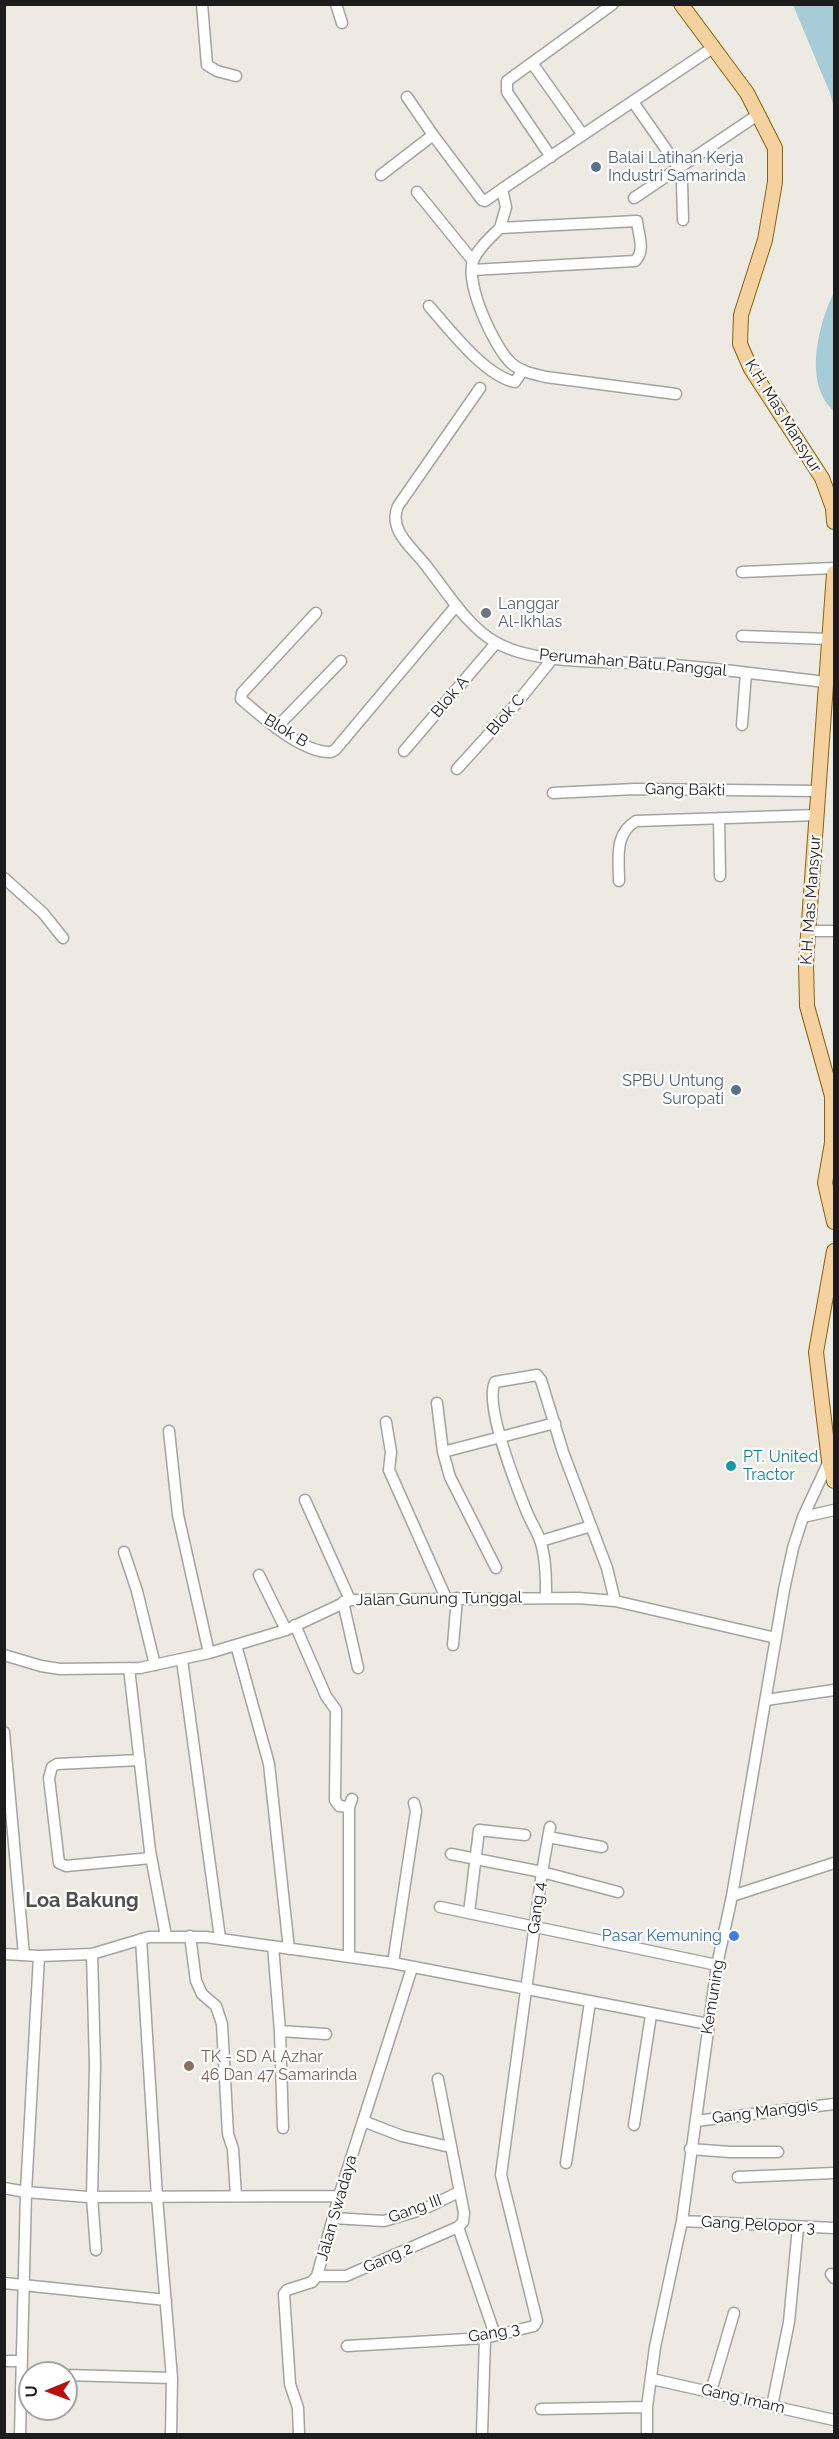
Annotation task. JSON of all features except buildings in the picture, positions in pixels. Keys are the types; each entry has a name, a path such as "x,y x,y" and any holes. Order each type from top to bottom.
{"main road":[{"name":"K.H. Mas Mansyur","path":"681,4 747,93 775,148 775,182 765,240 741,315 740,344 751,369 822,478 834,522"},
{"name":"K.H. Mas Mansyur","path":"834,573 807,931 807,1006 832,1096 832,1143 825,1183 834,1222"},
{"path":"834,1251 816,1352 829,1461 834,1481"}],"street":[{"path":"202,4 207,65 217,71 236,76"},
{"path":"336,4 342,23"},
{"path":"551,157 506,86 510,78 613,4"},
{"path":"407,97 433,135 485,201 714,47"},
{"path":"532,63 583,135"},
{"path":"633,102 677,168 682,182 683,220"},
{"path":"634,198 759,114"},
{"path":"381,175 433,135"},
{"path":"473,265 500,228 506,207 502,189"},
{"path":"417,192 473,265 479,305 496,343 510,362 523,370 546,377 676,394"},
{"path":"473,265 634,261 642,250 637,220 500,228"},
{"path":"429,306 475,355 498,375 515,382 523,370"},
{"name":"Perumahan Batu Panggal","path":"480,388 394,515 399,532 456,606 496,643 526,653 553,658 664,664 825,682"},
{"path":"742,572 834,568"},
{"name":"Blok B","path":"316,613 242,693 241,699 276,728 298,741 326,752 335,750 456,606"},
{"path":"742,636 829,639"},
{"name":"Blok A","path":"404,751 496,643"},
{"name":"Blok C","path":"457,769 516,704 553,658"},
{"path":"276,728 341,661"},
{"path":"742,725 746,673"},
{"name":"Gang Bakti","path":"553,793 635,789 818,790"},
{"path":"619,881 619,843 626,827 636,821 817,815"},
{"path":"719,818 720,876"},
{"path":"4,878 43,913 63,938"},
{"path":"807,931 834,931"},
{"path":"546,1598 545,1563 541,1541 526,1510 501,1438 493,1396 495,1382 537,1375 541,1380 610,1575 615,1601"},
{"path":"437,1403 443,1452 450,1477 496,1568"},
{"path":"386,1422 391,1452 389,1470 451,1598 453,1645"},
{"path":"443,1452 555,1423"},
{"path":"169,1431 178,1515 209,1653"},
{"name":"Kemuning","path":"647,2434 647,2407 656,2347 682,2221 690,2149 696,2121 717,1965 732,1896 776,1638 793,1548 803,1517 829,1461"},
{"path":"305,1500 346,1601 358,1668"},
{"path":"803,1517 834,1510"},
{"path":"541,1541 591,1526"},
{"path":"124,1552 137,1591 155,1665"},
{"path":"259,1575 336,1710 335,1800 339,1806 351,1803 349,1957"},
{"name":"Jalan Gunung Tunggal","path":"4,1655 60,1669 129,1668 155,1665 209,1653 291,1628 346,1601 451,1598 615,1601 776,1638"},
{"path":"236,1645 269,1764 289,1949"},
{"path":"182,1660 220,1938"},
{"path":"129,1668 151,1858 165,1936"},
{"path":"766,1700 834,1690"},
{"path":"4,1732 24,1955"},
{"path":"140,1760 57,1764 52,1767 50,1778 57,1842 61,1865 151,1858"},
{"path":"393,1963 416,1811 414,1803"},
{"path":"469,1912 474,1857 480,1829 525,1835"},
{"name":"Gang 4","path":"502,2188 501,2175 549,1832 602,1846"},
{"path":"451,1854 542,1872 618,1892"},
{"path":"732,1896 834,1863"},
{"path":"440,1907 717,1965"},
{"path":"4,1954 39,1956 92,1954 141,1939 165,1936 220,1938 393,1963 651,2015 708,2024"},
{"path":"190,1936 195,1981 202,1995 216,2006 222,2024 228,2134 233,2149 236,2196"},
{"path":"141,1939 157,2197 172,2378 171,2434"},
{"path":"273,1946 280,2031 283,2128"},
{"path":"92,1954 95,2065 92,2197 96,2250"},
{"path":"22,2361 26,2192 39,1956"},
{"name":"Jalan Swadaya","path":"299,2434 298,2408 290,2384 284,2294 286,2290 312,2282 317,2276 339,2196 412,1968"},
{"path":"566,2163 590,2002"},
{"path":"634,2125 651,2015"},
{"path":"280,2031 326,2034"},
{"path":"438,2079 464,2219 458,2227 490,2337 482,2434"},
{"name":"Gang Manggis","path":"696,2121 834,2104"},
{"path":"363,2121 402,2136 450,2147"},
{"path":"690,2149 778,2152"},
{"path":"738,2177 834,2173"},
{"path":"4,2188 92,2197 339,2196"},
{"name":"Gang 3","path":"347,2346 490,2337 534,2326 537,2318 502,2188"},
{"name":"Gang III","path":"333,2218 384,2221 424,2209 459,2192"},
{"name":"Gang Pelopor 3","path":"682,2221 834,2228"},
{"name":"Gang 2","path":"317,2276 346,2276 458,2227"},
{"path":"772,2406 789,2322 798,2227"},
{"path":"4,2283 166,2300"},
{"path":"711,2391 734,2313"},
{"path":"78,2375 172,2378"},
{"name":"Gang Imam","path":"652,2379 834,2420"},
{"path":"541,2409 647,2407"}],"water":[{"path":"793,5 834,5 834,108 830,93"},
{"path":"834,292 834,411 824,399 819,386 816,354 823,321"}],"place":[{"name":"Balai Latihan Kerja Industri Samarinda","path":"596,167"},
{"name":"Langgar Al-Ikhlas","path":"486,613"},
{"name":"SPBU Untung Suropati","path":"736,1090"},
{"name":"PT. United Tractor","path":"731,1466"},
{"name":"Pasar Kemuning","path":"734,1936"},
{"name":"TK - SD Al Azhar 46 Dan 47 Samarinda","path":"189,2066"}],"district":[{"name":"Loa Bakung","path":"82,1901"}]}
